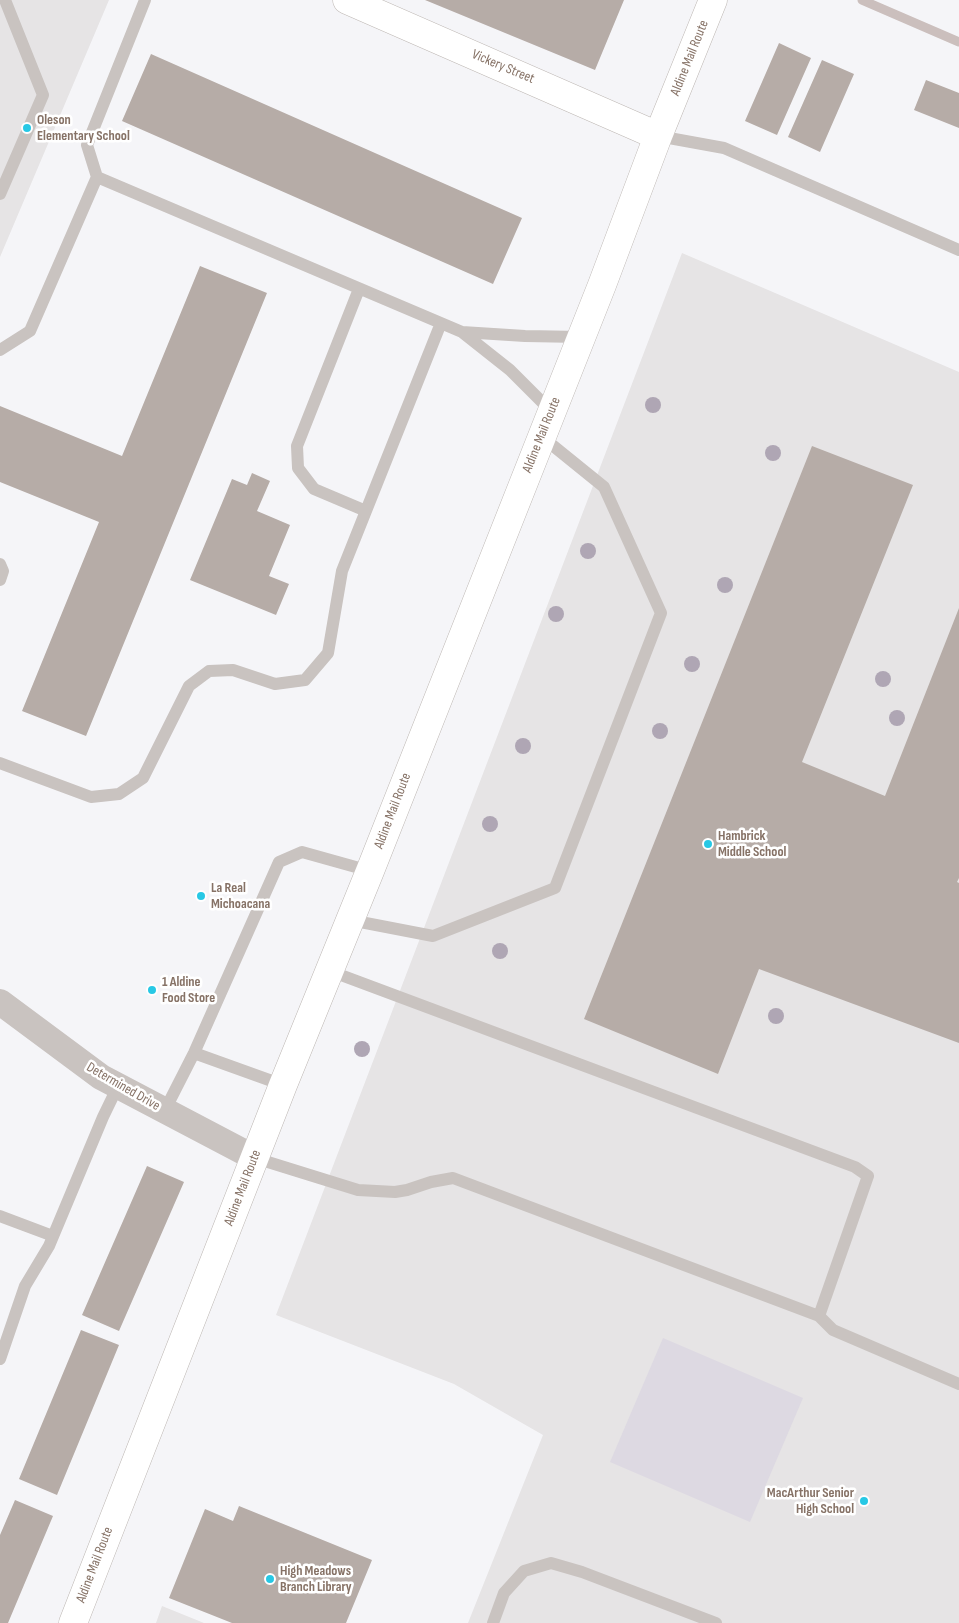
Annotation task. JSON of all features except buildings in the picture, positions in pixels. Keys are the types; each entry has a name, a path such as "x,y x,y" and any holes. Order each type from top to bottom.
{"main road":[{"name":"Vickery Street","path":"347,0 658,136"},
{"name":"Aldine Mail Route","path":"76,1622 283,1085 370,871 581,337 658,136 714,0"}],"street":[{"name":"Determined Drive","path":"0,1002 101,1077 255,1158"}],"lane":[{"path":"0,194 43,95 5,0"},
{"path":"0,350 30,331 97,177 87,144 146,0"},
{"path":"658,136 724,148 959,250"},
{"path":"97,177 462,332 510,370 551,411"},
{"path":"359,288 297,446 298,468 314,489 366,511"},
{"path":"0,763 91,797 119,794 143,778 189,686 209,671 232,670 275,684 305,680 328,653 342,571 441,323"},
{"path":"462,332 581,337"},
{"path":"350,920 433,936 555,888 661,612 604,487 541,436"},
{"path":"0,564 3,571 0,580"},
{"path":"165,1110 194,1054 279,862 302,852 370,871"},
{"path":"330,971 855,1167 868,1176 819,1316"},
{"path":"194,1054 283,1085"},
{"path":"0,1359 25,1286 53,1236 102,1117 118,1086"},
{"path":"255,1158 358,1190 407,1190 431,1182 453,1178 819,1316 833,1330 959,1384"},
{"path":"0,1216 53,1236"},
{"path":"493,1623 504,1593 524,1571 552,1563 582,1572 716,1623"}],"shaded area":[{"name":"Oleson Elementary School","path":"0,0 109,0 0,257"},
{"name":"Hambrick Middle School","path":"682,253 959,372 959,1623 468,1623 543,1435 454,1384 276,1315"},
{"path":"663,1338 803,1398 750,1522 610,1462"},
{"path":"162,1606 204,1623 156,1623"}],"waterway":[{"path":"862,0 959,42"}],"place":[{"name":"Oleson Elementary School","path":"27,128"},
{"name":"Hambrick Middle School","path":"708,844"},
{"name":"La Real Michoacana","path":"201,896"},
{"name":"1 Aldine Food Store","path":"152,990"},
{"name":"MacArthur Senior High School","path":"864,1501"},
{"name":"High Meadows Branch Library","path":"270,1579"}]}
